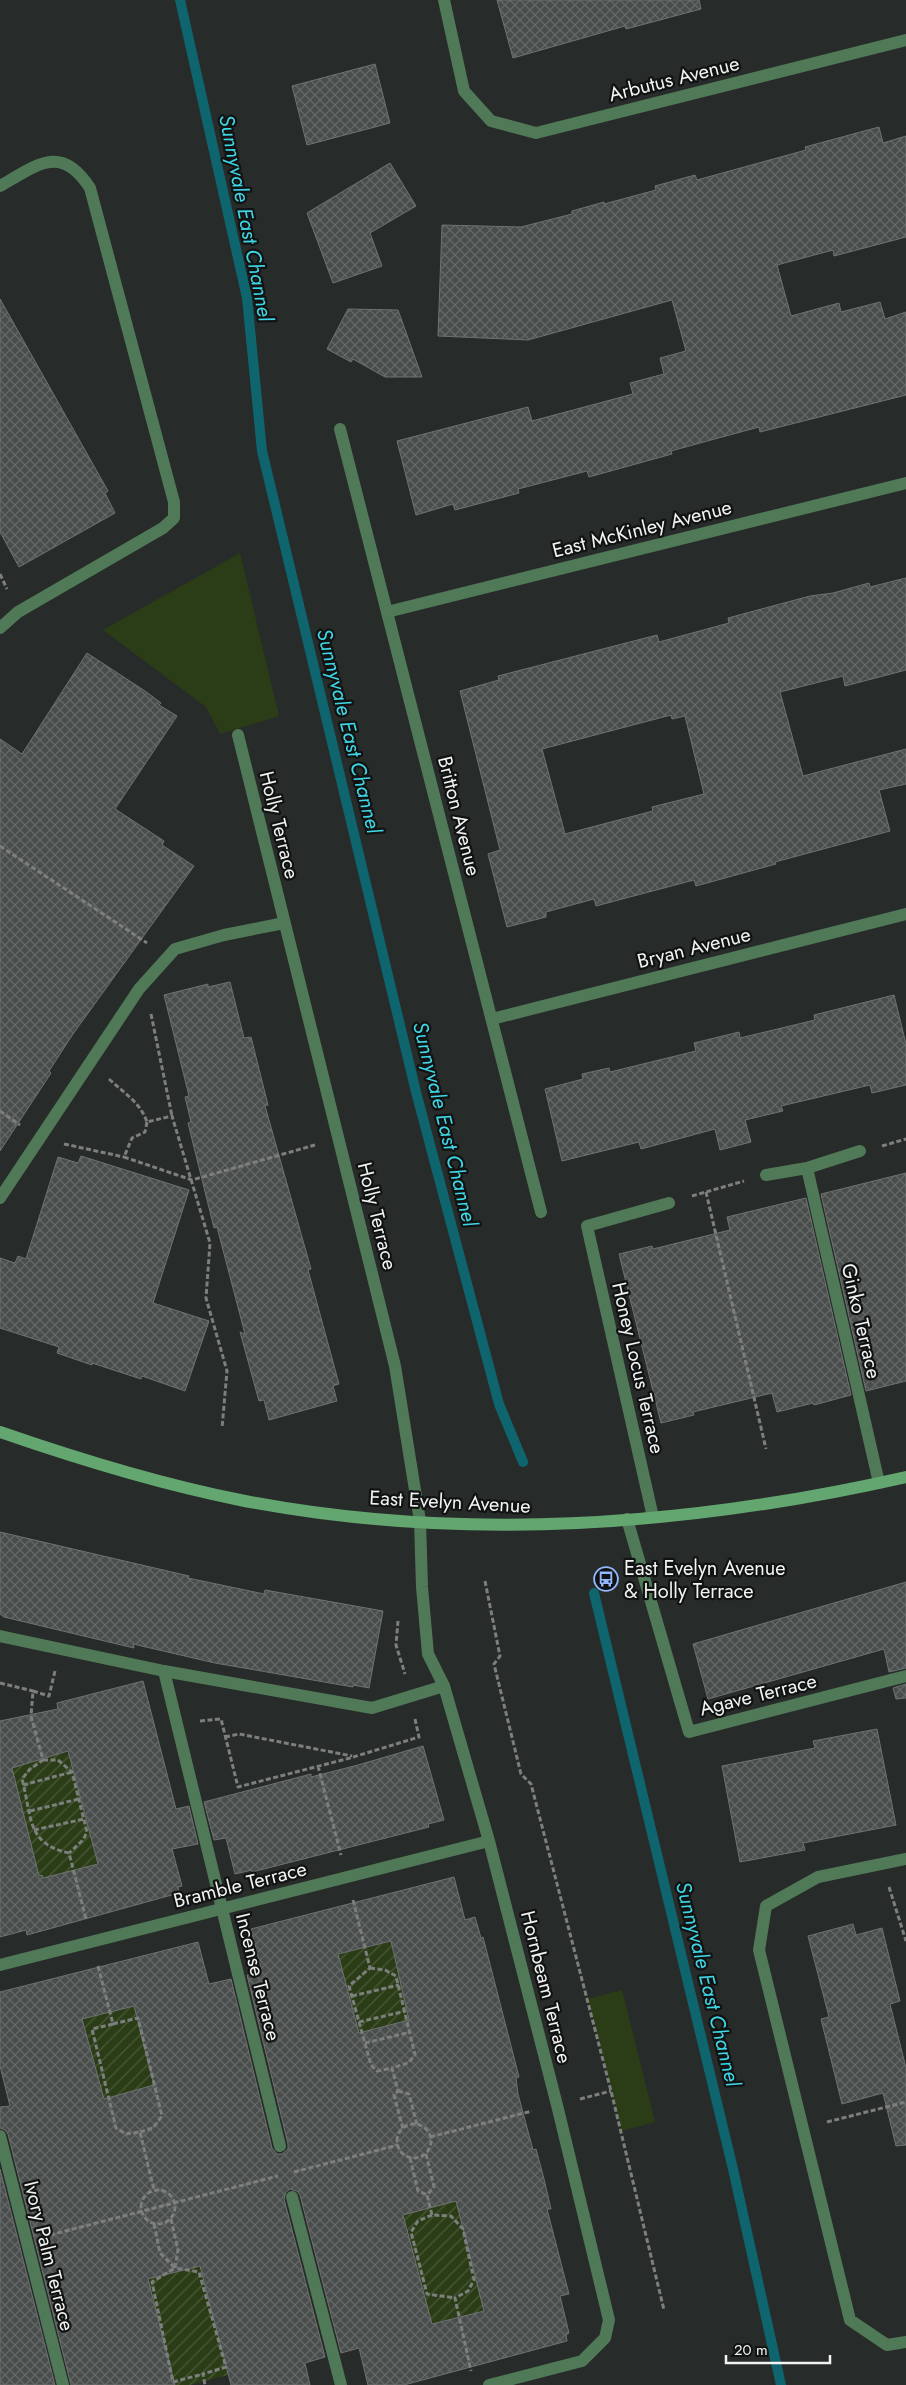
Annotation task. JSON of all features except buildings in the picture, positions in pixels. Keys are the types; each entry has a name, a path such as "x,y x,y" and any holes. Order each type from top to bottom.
{"main road":[{"name":"East Evelyn Avenue","path":"0,1432 98,1464 240,1500 371,1519 544,1525 653,1518 708,1513 906,1477"}],"street":[{"name":"Arbutus Avenue","path":"444,0 464,91 491,121 536,133 906,40"},
{"path":"0,186 38,164 63,161 80,172 90,188 174,502 174,518 163,528 18,612 0,628"},
{"name":"Britton Avenue","path":"340,429 542,1212"},
{"name":"East McKinley Avenue","path":"387,612 906,483"},
{"name":"Holly Terrace","path":"238,735 394,1366 420,1521"},
{"name":"Bryan Avenue","path":"492,1019 906,914"},
{"path":"0,1198 139,989 175,950 224,935 284,923"},
{"path":"766,1175 807,1168 860,1152"},
{"name":"Ginko Terrace","path":"807,1168 879,1483"},
{"name":"Honey Locus Terrace","path":"653,1518 587,1226 669,1203"},
{"name":"Agave Terrace","path":"627,1519 689,1732 906,1676"},
{"name":"Hornbeam Terrace","path":"420,1521 422,1587 428,1654 444,1686 489,1841 557,2105 609,2320 605,2338 582,2361 489,2385"},
{"path":"0,1636 164,1671 372,1708 444,1686"},
{"name":"Incense Terrace","path":"164,1671 280,2146"},
{"name":"Bramble Terrace","path":"0,1965 489,1841"},
{"path":"906,1858 818,1877 766,1906 759,1950 850,2320 887,2345 906,2342"},
{"name":"Ivory Palm Terrace","path":"0,2136 63,2385"},
{"path":"292,2196 341,2385"}],"path":[{"path":"0,846 168,957"},
{"path":"139,989 154,1020 172,1116 210,1243 206,1298 227,1371 222,1428"},
{"path":"97,1054 109,1079 128,1097 136,1101 143,1110 148,1122 145,1132 132,1138 124,1158"},
{"path":"148,1122 172,1116"},
{"path":"40,1138 124,1158 192,1180 339,1139"},
{"path":"669,1203 766,1175"},
{"path":"706,1192 766,1449"},
{"path":"485,1581 500,1656 494,1664 522,1774 531,1784 611,2092 664,2310"},
{"path":"0,1684 49,1696 61,1649"},
{"path":"33,1691 31,1716 43,1760"},
{"path":"225,1736 239,1734 354,1756"},
{"path":"43,1760 58,1760 72,1772 86,1832 83,1840 69,1853 52,1850 41,1842 34,1830 22,1779 30,1769 43,1760"},
{"path":"318,1766 370,1968"},
{"path":"23,1785 72,1772"},
{"path":"30,1811 79,1799"},
{"path":"34,1830 84,1819"},
{"path":"69,1853 113,2024"},
{"path":"882,1864 904,1928 906,1941"},
{"path":"370,1968 385,1970 396,1976 399,1985 415,2056 408,2063 377,2071 370,2065 350,1986 370,1968"},
{"path":"352,1996 399,1985"},
{"path":"359,2022 406,2011"},
{"path":"138,2018 162,2116 153,2128 126,2134 116,2128 92,2029 113,2024 138,2018"},
{"path":"365,2043 411,2032"},
{"path":"392,2068 398,2091"},
{"path":"398,2091 409,2094 417,2125"},
{"path":"398,2091 394,2095 403,2128"},
{"path":"430,2137 611,2092"},
{"path":"803,2128 906,2102"},
{"path":"417,2125 425,2129 431,2143 426,2154 421,2157 410,2158 402,2154 398,2145 398,2136 403,2128 417,2125"},
{"path":"140,2132 154,2190"},
{"path":"26,2241 398,2145"},
{"path":"426,2154 434,2187 427,2195"},
{"path":"410,2158 418,2192 427,2195"},
{"path":"154,2190 165,2191 175,2202 175,2212 171,2220 166,2223 154,2224 146,2219 142,2211 142,2200 154,2190"},
{"path":"427,2195 432,2214"},
{"path":"432,2214 451,2216 463,2229 474,2280 468,2291 455,2298 427,2294 411,2232 418,2221 432,2214"},
{"path":"154,2224 160,2253 175,2268 199,2272 226,2367 174,2382 152,2282 175,2268 178,2250 171,2220"},
{"path":"455,2298 472,2375"},
{"path":"203,2374 205,2385"}],"green space":[{"path":"240,553 279,716 220,734 206,707 103,630"},
{"path":"47,1711 59,1754 81,1751 108,1862 36,1882 7,1768 17,1717"},
{"path":"397,1940 429,2070 366,2085 331,1956"},
{"path":"622,1990 655,2122 622,2131 588,1999"},
{"path":"141,2004 173,2134 109,2150 75,2021"},
{"path":"469,2198 496,2308 420,2327 391,2218 402,2200"},
{"path":"213,2263 240,2372 190,2385 163,2385 135,2282"}],"waterway":[{"name":"Sunnyvale East Channel","path":"180,0 247,298 262,451 416,1092 499,1404 523,1462"},
{"name":"Sunnyvale East Channel","path":"594,1593 733,2169 781,2385"}],"place":[{"name":"East Evelyn Avenue & Holly Terrace","path":"606,1579"}]}
